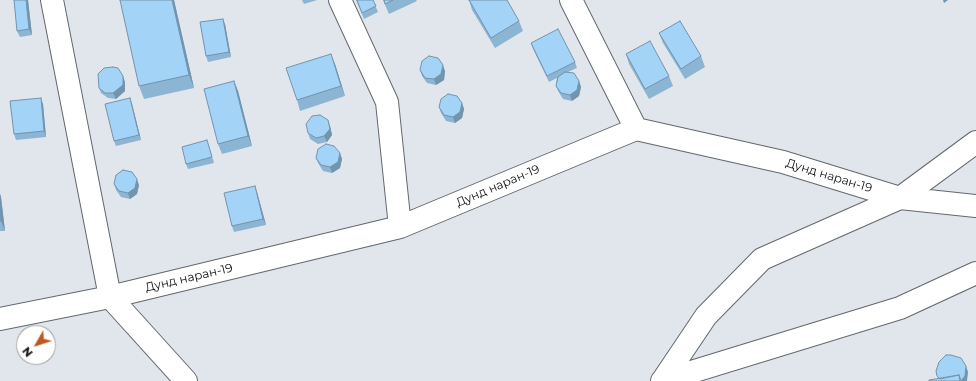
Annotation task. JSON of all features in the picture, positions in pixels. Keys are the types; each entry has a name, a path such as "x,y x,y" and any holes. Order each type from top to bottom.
{"street":[{"path":"52,0 73,115 110,297 186,381"},
{"path":"340,0 386,102 400,227"},
{"path":"571,0 636,129"},
{"name":"Дунд наран-19","path":"0,319 110,297 400,227 636,129 784,162 900,198 976,206"},
{"path":"662,381 706,316 762,259 900,198 976,142"},
{"path":"662,381 900,308 976,274"}],"building":[{"path":"14,0 26,0 29,29 17,31"},
{"path":"120,0 172,0 189,75 139,86"},
{"path":"357,0 373,0 376,6 362,13"},
{"path":"384,0 393,0 385,4"},
{"path":"469,0 507,0 519,21 491,38"},
{"path":"223,19 229,52 206,56 200,22"},
{"path":"680,21 701,56 681,69 659,33"},
{"path":"558,29 575,62 547,76 531,43"},
{"path":"650,41 669,76 645,89 626,54"},
{"path":"331,54 341,86 297,100 286,68"},
{"path":"429,56 438,58 443,65 441,74 434,79 425,78 420,70 422,61"},
{"path":"104,68 118,68 123,76 123,85 113,93 105,93 99,88 98,74"},
{"path":"565,72 574,73 579,81 577,90 570,95 561,93 556,86 558,77"},
{"path":"234,81 248,136 218,144 204,89"},
{"path":"448,94 457,96 462,103 460,112 453,117 444,115 439,107 441,99"},
{"path":"41,98 44,131 14,134 10,101"},
{"path":"130,98 139,135 114,141 105,104"},
{"path":"320,115 328,120 330,129 324,136 316,138 308,133 306,124 312,116"},
{"path":"207,140 212,157 186,164 182,147"},
{"path":"326,144 334,146 340,153 338,162 330,167 321,165 316,158 318,149"},
{"path":"123,170 132,172 137,179 135,188 128,193 119,191 114,184 116,175"},
{"path":"255,186 263,219 232,226 224,193"},
{"path":"946,355 961,358 966,366 965,376 961,381 959,375 940,379 937,376 936,371 939,362"},
{"path":"959,375 960,381 929,381 929,380"}]}
